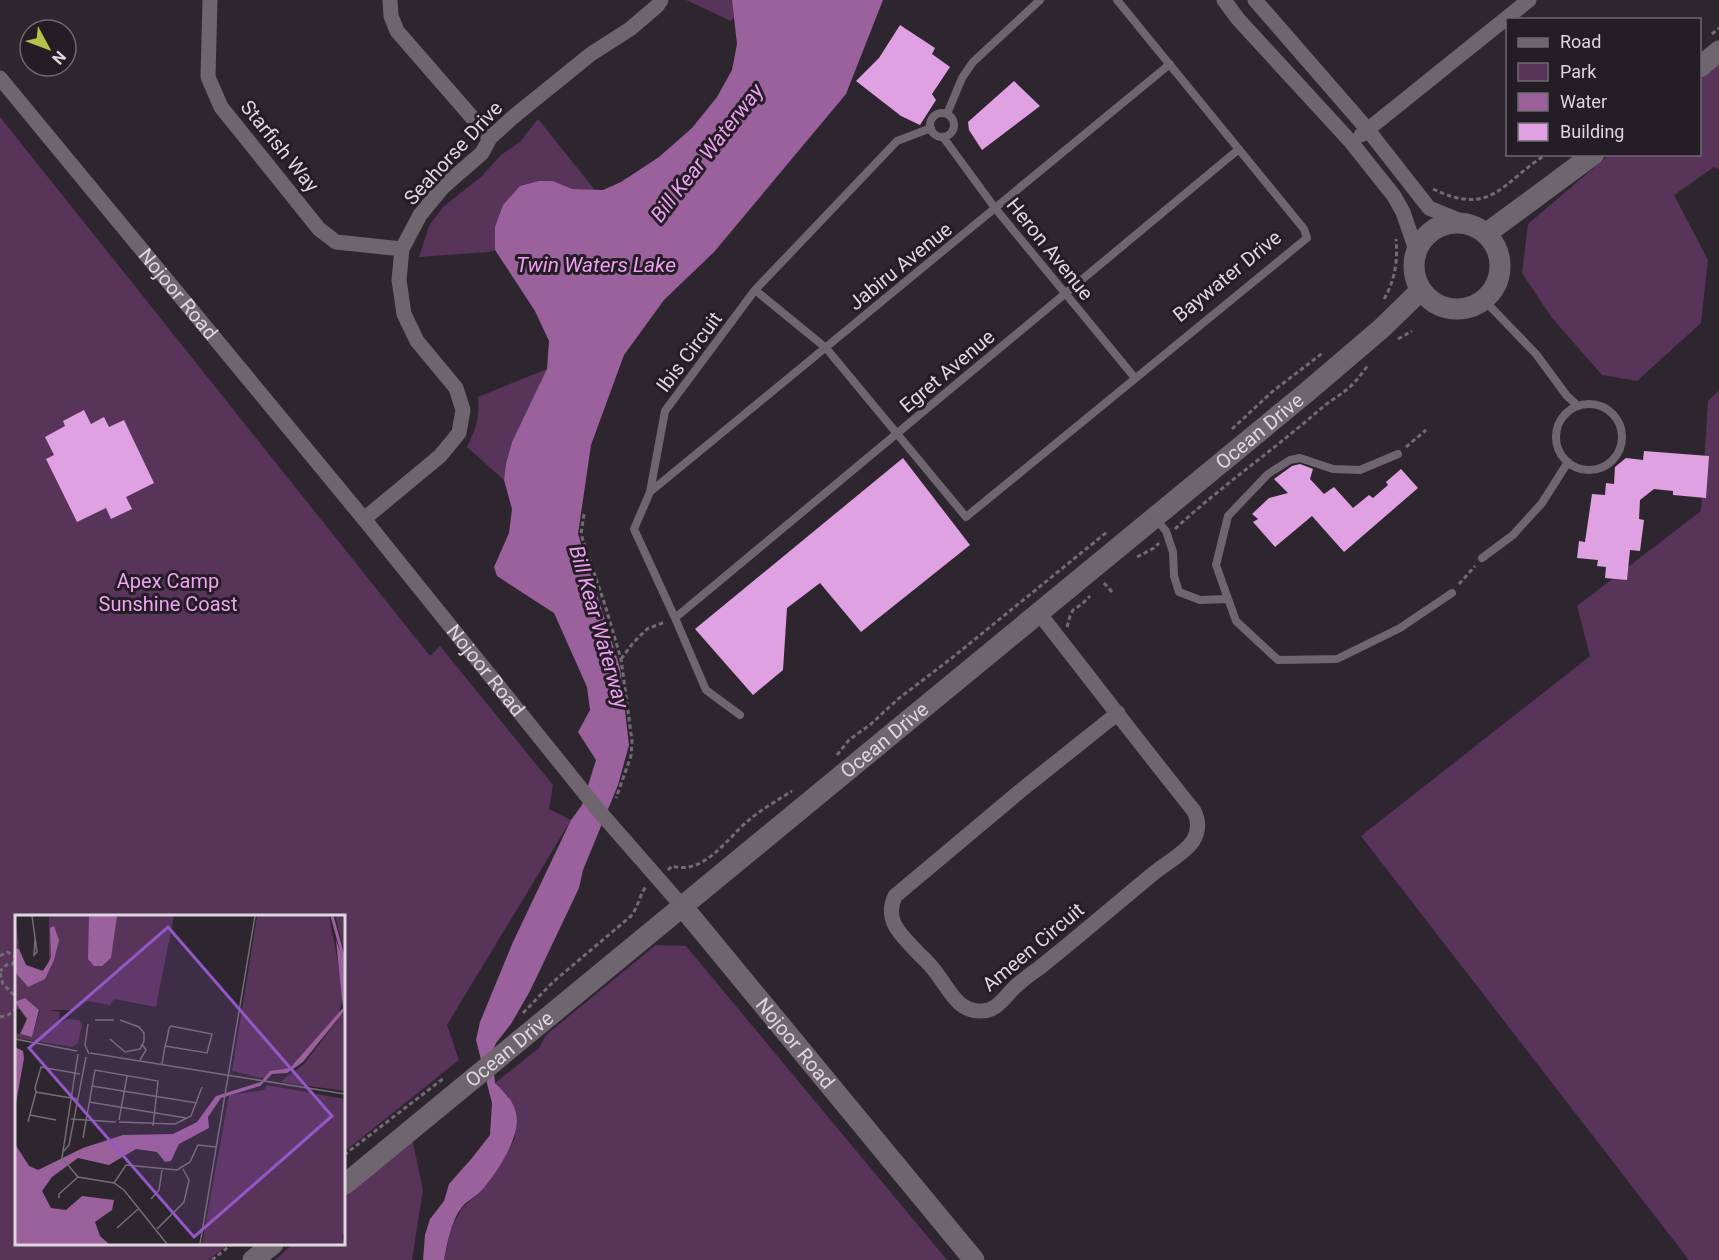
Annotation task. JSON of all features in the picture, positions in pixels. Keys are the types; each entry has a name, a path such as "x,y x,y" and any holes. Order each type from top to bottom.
{"street":[{"name":"Starfish Way","path":"210,0 208,77 221,107 318,229 336,242 402,249"},
{"path":"390,0 391,16 397,31 490,138"},
{"name":"Seahorse Drive","path":"364,519 440,456 459,433 463,410 456,388 417,341 404,314 399,280 402,249 420,215 444,188 482,153 490,138 512,118 591,54 630,29 661,0"},
{"path":"1224,0 1238,19 1351,142 1394,196 1403,212 1416,250 1415,277 1421,290 1443,307 1457,309 1471,307 1484,300 1494,289 1500,275 1501,260 1496,245 1487,233 1476,226 1429,208 1368,130 1258,1 1238,19"},
{"path":"1351,142 1528,0"},
{"path":"1701,66 1719,51"},
{"name":"Nojoor Road","path":"0,78 364,519 579,787 659,878 974,1260"},
{"path":"1487,233 1591,156"},
{"path":"1416,250 1428,234 1444,224 1463,222"},
{"name":"Ocean Drive","path":"345,1184 1382,328 1421,290"},
{"name":"Ameen Circuit","path":"1038,612 1118,713 1143,748 1194,811 1198,825 1194,839 1188,846 1069,945 1018,984 999,1005 987,1011 967,1009 956,1001 939,976 894,925 890,911 895,896 1118,713"},
{"path":"253,1260 272,1245"}],"lane":[{"path":"947,114 962,78 973,62 1040,0"},
{"name":"Baywater Drive","path":"897,434 966,517 1307,238 1304,229 1117,0"},
{"name":"Jabiru Avenue","path":"650,492 1170,64"},
{"path":"940,114 947,114 953,120 954,128 951,134 943,138 936,135 931,128 930,124 934,117 940,114"},
{"name":"Ibis Circuit","path":"740,716 706,690 634,529 650,492 665,411 755,290 897,141 931,128"},
{"name":"Heron Avenue","path":"943,138 995,208 1135,378"},
{"name":"Egret Avenue","path":"675,618 1239,149"},
{"path":"755,290 826,348 897,434"},
{"path":"1484,300 1536,354 1567,396 1578,405"},
{"path":"1595,404 1611,411 1620,425 1622,442 1614,458 1600,468 1583,469 1568,462 1562,456 1556,440 1559,423 1564,416 1578,405 1595,404"},
{"path":"1398,454 1360,471 1333,469 1300,458 1290,460 1268,474 1228,516 1216,565 1236,621 1278,660 1337,659 1400,628 1452,592"},
{"path":"1482,558 1513,535 1542,503 1568,462"},
{"path":"1154,517 1166,531 1173,552 1174,576 1179,592 1200,600 1228,599"}],"path":[{"path":"1431,188 1450,197 1475,200 1505,188 1545,156"},
{"path":"1382,305 1391,288 1396,267 1395,231"},
{"path":"1393,341 1412,332"},
{"path":"1231,429 1273,391 1330,348"},
{"path":"1136,558 1154,548 1193,512 1286,439 1328,402 1346,390 1373,359"},
{"path":"1398,454 1426,430"},
{"path":"584,514 581,534 606,605 621,659 632,741 631,756 616,798"},
{"path":"835,757 849,740 871,724 898,699 1113,526"},
{"path":"1452,592 1482,558"},
{"path":"1097,589 1112,577"},
{"path":"1104,583 1113,593"},
{"path":"1057,636 1069,626 1073,610 1090,595"},
{"path":"621,659 647,629 675,618"},
{"path":"524,1012 553,982 632,916 644,889 672,866 698,865 750,819 797,788"},
{"path":"0,956 7,952 15,956 13,964 6,964 0,972 3,984 15,996"},
{"path":"0,1017 15,1010"},
{"path":"345,1154 444,1077"},
{"path":"212,1260 231,1245"}],"green space":[{"path":"686,0 732,0 734,17 731,21"},
{"path":"1719,60 1719,170 1714,167 1674,195 1708,260 1701,323 1637,381 1602,375 1552,318 1522,273 1528,224 1608,156 1701,156 1701,75"},
{"name":"Apex Camp Sunshine Coast","path":"0,117 430,656 440,646 553,785 549,809 571,820 447,1025 459,1060 345,1151 345,915 15,915 15,1245 228,1245 208,1260 0,1260"},
{"path":"538,119 595,190 572,189 553,181 495,227 495,250 419,257 429,226 443,207 482,176 501,155 520,142"},
{"path":"547,369 506,464 504,480 467,447 477,423 478,397"},
{"path":"1719,390 1719,1260 1689,1260 1361,836 1590,656 1577,606 1701,511 1708,401"},
{"path":"656,945 686,946 947,1260 444,1260 450,1230 462,1208 481,1191 515,1138 509,1097 495,1083 539,1048 546,1035"},
{"path":"412,1138 423,1190 412,1260 275,1260 292,1245 345,1245 345,1198"}],"water":[{"name":"Twin Waters Lake","path":"732,0 883,0 846,94 714,252 664,300 624,355 591,445 578,534 620,668 629,745 618,785 583,870 579,888 530,991 511,1024 496,1043 492,1054 495,1083 515,1108 517,1122 511,1144 500,1166 486,1185 458,1213 450,1232 444,1260 423,1260 425,1235 430,1219 444,1201 449,1184 490,1135 492,1103 476,1040 480,1022 513,942 571,820 582,805 596,760 578,732 590,710 587,687 554,613 497,576 494,567 509,533 512,509 504,480 506,464 512,442 547,369 549,341 535,311 495,250 495,227 503,205 520,186 539,181 553,181 572,189 603,190 621,182 659,157 692,128 717,97 732,70 737,44"}],"building":[{"path":"900,25 935,48 932,54 950,67 932,94 936,100 920,125 901,116 856,81 879,58"},
{"path":"1014,81 1040,106 982,150 969,130 968,122"},
{"path":"84,410 91,424 104,417 109,427 124,420 154,483 126,497 132,509 111,519 106,508 77,522 46,459 54,455 45,437 65,426 63,421"},
{"path":"1644,451 1709,456 1706,498 1673,495 1673,491 1654,489 1640,500 1639,519 1644,520 1640,551 1630,550 1627,580 1605,578 1606,567 1597,566 1598,560 1577,558 1579,541 1585,542 1592,494 1605,495 1606,483 1614,484 1615,467 1626,458 1643,460"},
{"path":"903,458 970,545 861,632 820,583 787,608 783,670 753,695 695,629"},
{"path":"1300,464 1313,469 1310,479 1324,494 1334,487 1353,508 1369,495 1373,498 1401,469 1418,488 1344,552 1312,516 1275,547 1253,522 1258,519 1252,514 1269,498 1288,493 1274,479 1292,466"}],"water label":[{"name":"Bill Kear Waterway","path":"707,153"},
{"name":"Bill Kear Waterway","path":"599,627"}]}
